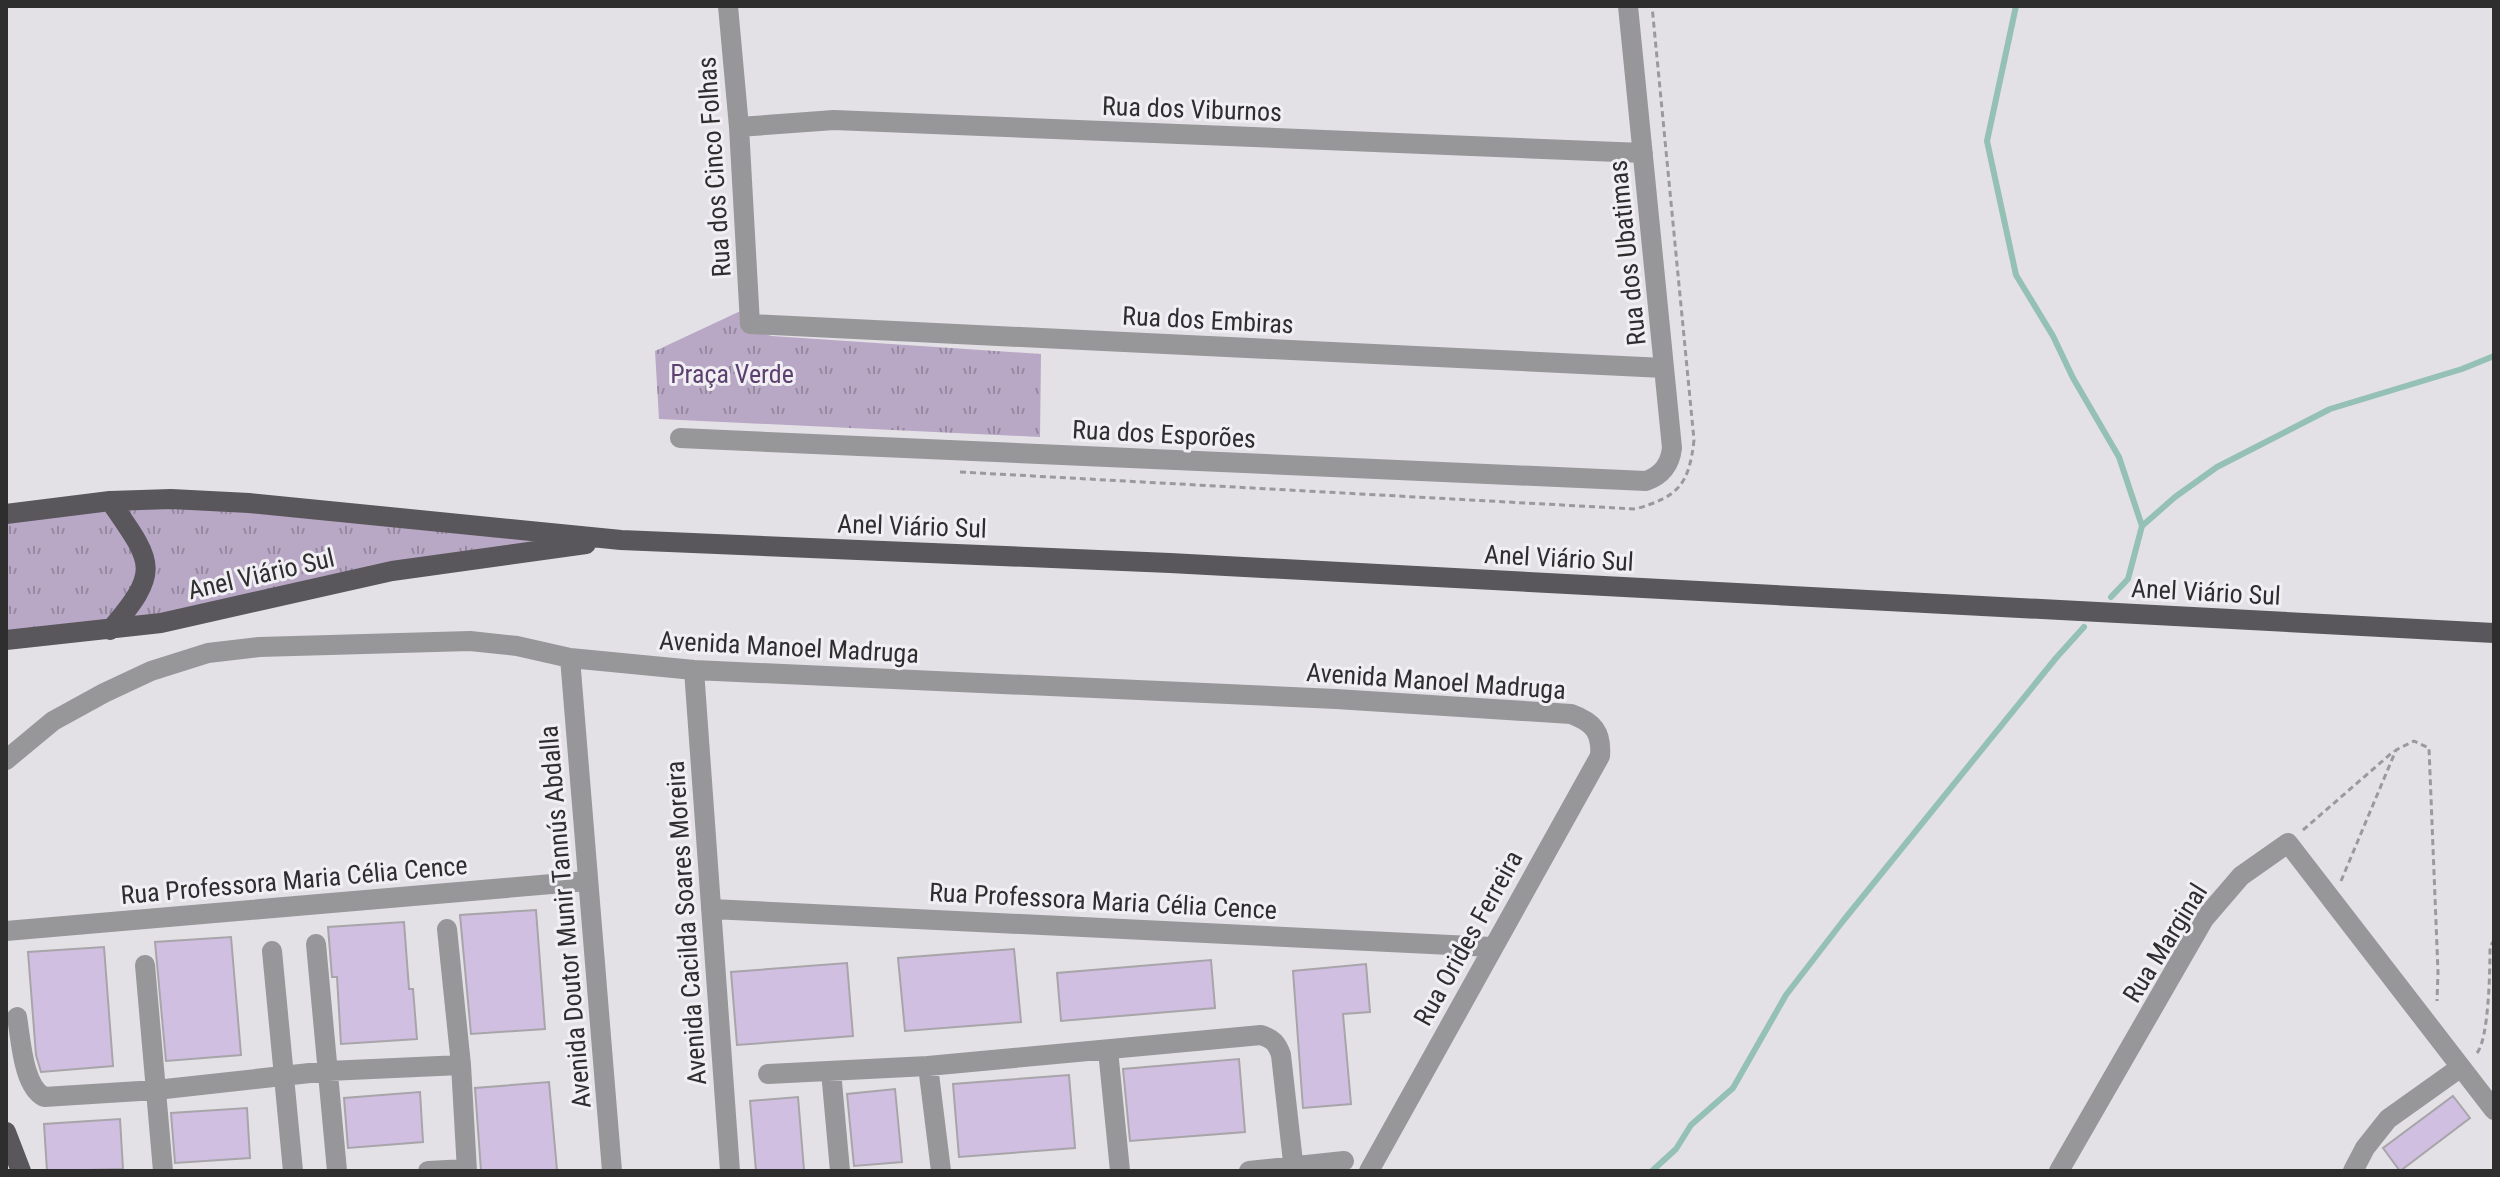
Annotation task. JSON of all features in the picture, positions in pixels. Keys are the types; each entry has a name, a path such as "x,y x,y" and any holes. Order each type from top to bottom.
{"main road":[{"name":"Anel Viário Sul","path":"6,514 110,501 171,499 249,503 621,540 1170,563 2494,633"},
{"path":"110,501 143,552 146,568 145,583 136,599 110,630"},
{"name":"Anel Viário Sul","path":"6,640 161,623 392,571 621,540"},
{"path":"6,1132 21,1171"}],"street":[{"name":"Rua dos Cinco Folhas","path":"728,6 739,127 750,324"},
{"name":"Rua dos Ubatimas","path":"1628,6 1672,448 1671,460 1656,477 1646,481"},
{"name":"Rua dos Viburnos","path":"739,127 834,120 1643,153"},
{"name":"Rua dos Embiras","path":"750,324 1664,368"},
{"name":"Rua dos Esporões","path":"680,438 1646,481"},
{"name":"Avenida Manoel Madruga","path":"6,760 53,721 104,693 151,671 208,653 259,647 470,641 517,646 570,658 694,670 1336,699 1571,714 1584,719 1595,729"},
{"name":"Avenida Doutor Munir Tannús Abdalla","path":"570,658 612,1171"},
{"name":"Avenida Cacilda Soares Moreira","path":"694,670 730,1171"},
{"name":"Rua Orides Ferreira","path":"1369,1171 1600,756 1601,742 1595,729"},
{"path":"2288,843 2494,1110"},
{"name":"Rua Marginal","path":"2059,1171 2204,919 2241,876 2288,843"},
{"name":"Rua Professora Maria Célia Cence","path":"6,931 587,881"},
{"name":"Rua Professora Maria Célia Cence","path":"711,909 1492,947"},
{"path":"428,1171 466,1170 461,1065 447,929"},
{"path":"316,944 337,1171"},
{"path":"272,951 293,1171"},
{"path":"145,965 163,1171"},
{"path":"17,1017 30,1083 36,1093 44,1097 156,1090 328,1071 461,1065"},
{"path":"768,1074 928,1066 1261,1035 1271,1038 1278,1045 1281,1055 1294,1169"},
{"path":"1108,1050 1120,1171"},
{"path":"928,1066 941,1171"},
{"path":"2353,1171 2365,1148 2388,1119 2461,1067"},
{"path":"831,1071 840,1171"},
{"path":"1249,1171 1294,1169 1344,1161"}],"path":[{"path":"954,471 1635,509 1659,502 1678,489 1691,467 1694,440 1652,6"},
{"path":"2288,843 2396,750 2414,741 2429,748 2438,972 2435,1032"},
{"path":"2333,899 2396,750"},
{"path":"2461,1067 2481,1047 2490,947 2494,940"}],"green space":[{"name":"Praça Verde","path":"749,307 757,332 772,336 1041,354 1040,437 659,419 655,351"},
{"path":"110,501 621,540 6,640 6,514"}],"building":[{"path":"536,910 545,1029 471,1034 460,915"},
{"path":"404,922 409,989 413,989 417,1039 341,1044 337,977 332,977 328,927"},
{"path":"231,937 241,1055 166,1061 155,942"},
{"path":"104,947 113,1066 41,1072 36,1055 28,952"},
{"path":"1014,949 1021,1022 905,1031 898,958"},
{"path":"1211,960 1215,1008 1061,1021 1057,973"},
{"path":"847,963 853,1036 737,1045 731,972"},
{"path":"1366,964 1370,1012 1343,1014 1351,1104 1303,1108 1293,971"},
{"path":"1239,1059 1245,1132 1130,1141 1123,1069"},
{"path":"1069,1075 1075,1148 959,1157 953,1084"},
{"path":"549,1082 557,1170 481,1171 475,1088"},
{"path":"895,1089 902,1162 854,1166 847,1094"},
{"path":"420,1092 423,1142 348,1148 344,1098"},
{"path":"2453,1096 2470,1118 2400,1171 2383,1148"},
{"path":"798,1097 804,1170 756,1171 750,1101"},
{"path":"247,1108 250,1158 175,1163 171,1113"},
{"path":"120,1119 123,1169 47,1171 44,1124"}],"waterway":[{"path":"2016,6 1987,141 2016,275 2119,457 2142,526"},
{"path":"2111,597 2128,579 2142,526 2217,467 2330,409 2462,369 2494,356"},
{"path":"1652,1171 1676,1149 1691,1125 1733,1088 1786,995 2084,627"}]}
